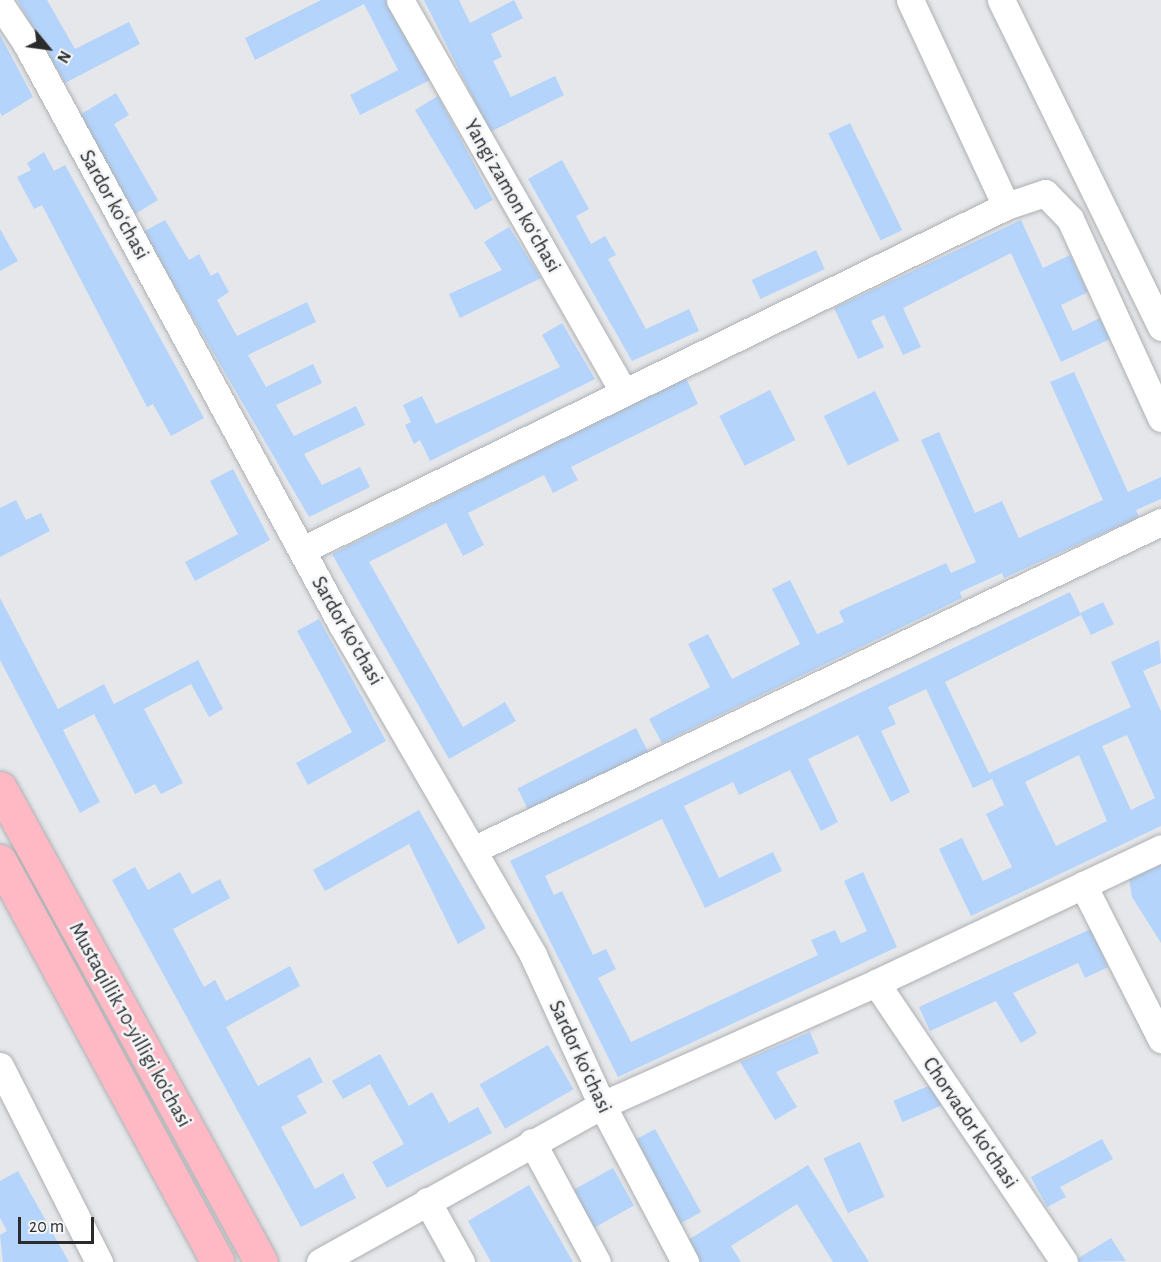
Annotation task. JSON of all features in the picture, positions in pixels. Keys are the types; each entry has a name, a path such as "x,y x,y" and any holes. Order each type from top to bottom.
{"main road":[{"name":"Mustaqillik 10-yilligi ko'chasi","path":"0,788 261,1262"},
{"name":"Mustaqillik 10-yilligi ko'chasi","path":"1,863 218,1262"}],"street":[{"name":"Yangi zamon koʻchasi","path":"400,0 624,392"},
{"path":"910,0 1006,206"},
{"path":"1001,0 1161,327"},
{"name":"Sardor koʻchasi","path":"0,4 26,43 302,550 475,849 533,955 602,1105 685,1262"},
{"path":"302,550 1006,206 1045,193 1059,204 1161,418"},
{"path":"475,849 1161,522"},
{"path":"320,1262 602,1105 876,983 1161,848"},
{"path":"1083,885 1161,1038"},
{"name":"Chorvador koʻchasi","path":"876,983 1064,1262"},
{"path":"0,1066 99,1262"},
{"path":"532,1142 597,1262"},
{"path":"427,1201 461,1262"}],"building":[{"path":"17,0 47,0 75,49 129,22 140,44 65,83"},
{"path":"321,0 392,0 432,79 360,115 350,95 398,70 364,4 255,60 245,38"},
{"path":"424,0 459,0 470,23 514,0 523,18 491,34 502,57 493,61 511,97 555,76 564,95 490,132"},
{"path":"0,35 33,97 2,116 0,112"},
{"path":"116,93 129,115 114,124 158,200 135,214 78,116"},
{"path":"438,96 493,200 475,210 415,110"},
{"path":"850,123 902,230 881,240 828,134"},
{"path":"44,152 54,171 65,165 204,418 171,436 153,404 147,407 42,205 34,209 17,177 31,170 27,163"},
{"path":"562,160 589,209 576,216 591,244 605,236 616,255 608,259 646,329 689,309 699,331 632,361 528,179"},
{"path":"165,220 189,260 199,254 211,276 218,272 229,292 217,300 237,336 307,302 316,322 248,355 266,387 313,364 322,383 276,405 294,436 356,406 365,425 304,454 322,485 360,467 370,487 309,517 143,232"},
{"path":"1021,220 1043,268 1070,255 1088,292 1061,305 1073,331 1100,318 1110,339 1061,362 1011,253 903,308 921,347 903,355 884,315 871,321 884,347 858,359 834,308"},
{"path":"509,227 541,278 460,318 449,294 502,270 484,242"},
{"path":"0,229 18,261 0,271"},
{"path":"816,250 825,269 761,299 752,280"},
{"path":"562,323 595,379 430,461 420,440 414,444 405,425 411,422 403,405 422,396 436,424 560,367 542,335"},
{"path":"1074,372 1128,492 1161,477 1161,499 1136,510 1139,517 1004,578 1002,573 960,592 962,598 662,743 649,719 710,687 688,644 708,634 732,679 800,644 772,589 790,580 817,634 844,622 839,611 946,563 951,573 976,562 921,440 939,432 975,513 1002,501 1019,538 1103,500 1050,382"},
{"path":"686,378 698,404 571,467 578,480 553,493 544,475 468,513 484,545 463,556 446,523 369,562 463,727 505,702 516,721 449,759 332,554"},
{"path":"770,390 795,440 745,466 719,416"},
{"path":"875,391 899,440 848,465 824,416"},
{"path":"233,469 270,540 195,581 185,562 238,534 210,481"},
{"path":"16,500 26,520 41,513 50,531 0,557 0,508"},
{"path":"1070,592 1080,613 1103,602 1114,624 1091,635 1081,615 945,682 989,773 1131,707 1111,662 1159,640 1161,663 1143,671 1161,711 1161,826 971,916 939,849 962,838 983,881 1012,867 986,814 1004,805 992,779 973,788 926,689 888,707 896,724 881,731 910,792 891,802 858,735 808,759 838,822 821,831 790,770 739,795 733,782 684,806 719,878 773,852 782,871 705,908 662,819 545,876 554,895 562,891 593,955 606,949 616,969 598,978 631,1042 818,955 811,940 835,930 841,943 867,931 844,881 863,872 897,947 618,1077 510,861","holes":["1127,735 1155,798 1131,810 1102,746","1079,755 1107,821 1056,846 1025,782"]},
{"path":"0,598 58,709 104,684 114,704 198,660 223,709 209,717 191,684 144,709 183,783 161,794 155,784 135,794 94,714 63,730 100,802 80,813 0,660"},
{"path":"319,619 386,741 308,785 296,763 352,732 297,631"},
{"path":"636,728 648,752 530,812 517,788"},
{"path":"419,810 486,928 458,944 409,844 325,891 313,870"},
{"path":"1161,859 1161,943 1132,897 1128,872"},
{"path":"135,867 148,890 180,872 192,894 220,879 230,898 173,929 204,987 215,980 226,1001 290,966 300,986 226,1027 258,1086 310,1057 323,1082 297,1096 307,1113 281,1127 315,1189 343,1173 356,1198 301,1227 112,880"},
{"path":"1091,929 1108,967 1085,978 1078,963 1013,993 1037,1033 1021,1043 996,1001 930,1031 919,1007"},
{"path":"810,1032 819,1053 776,1072 797,1107 775,1120 740,1062"},
{"path":"548,1045 574,1089 505,1129 480,1084"},
{"path":"380,1054 409,1106 432,1092 449,1123 478,1107 492,1133 387,1188 372,1162 404,1144 370,1084 343,1099 332,1081"},
{"path":"933,1084 942,1105 902,1122 893,1101"},
{"path":"655,1129 701,1212 679,1224 633,1141"},
{"path":"1102,1139 1113,1159 1060,1187 1066,1197 1047,1207 1031,1177"},
{"path":"860,1142 884,1197 848,1213 823,1158"},
{"path":"808,1165 869,1262 833,1262 797,1204 731,1246 741,1262 698,1262 685,1242"},
{"path":"613,1168 634,1206 594,1228 573,1190"},
{"path":"18,1171 69,1262 3,1262 0,1235 7,1231 0,1218 0,1181"},
{"path":"529,1185 573,1262 491,1262 468,1221"},
{"path":"1111,1238 1126,1261 1079,1262 1077,1259"}]}
